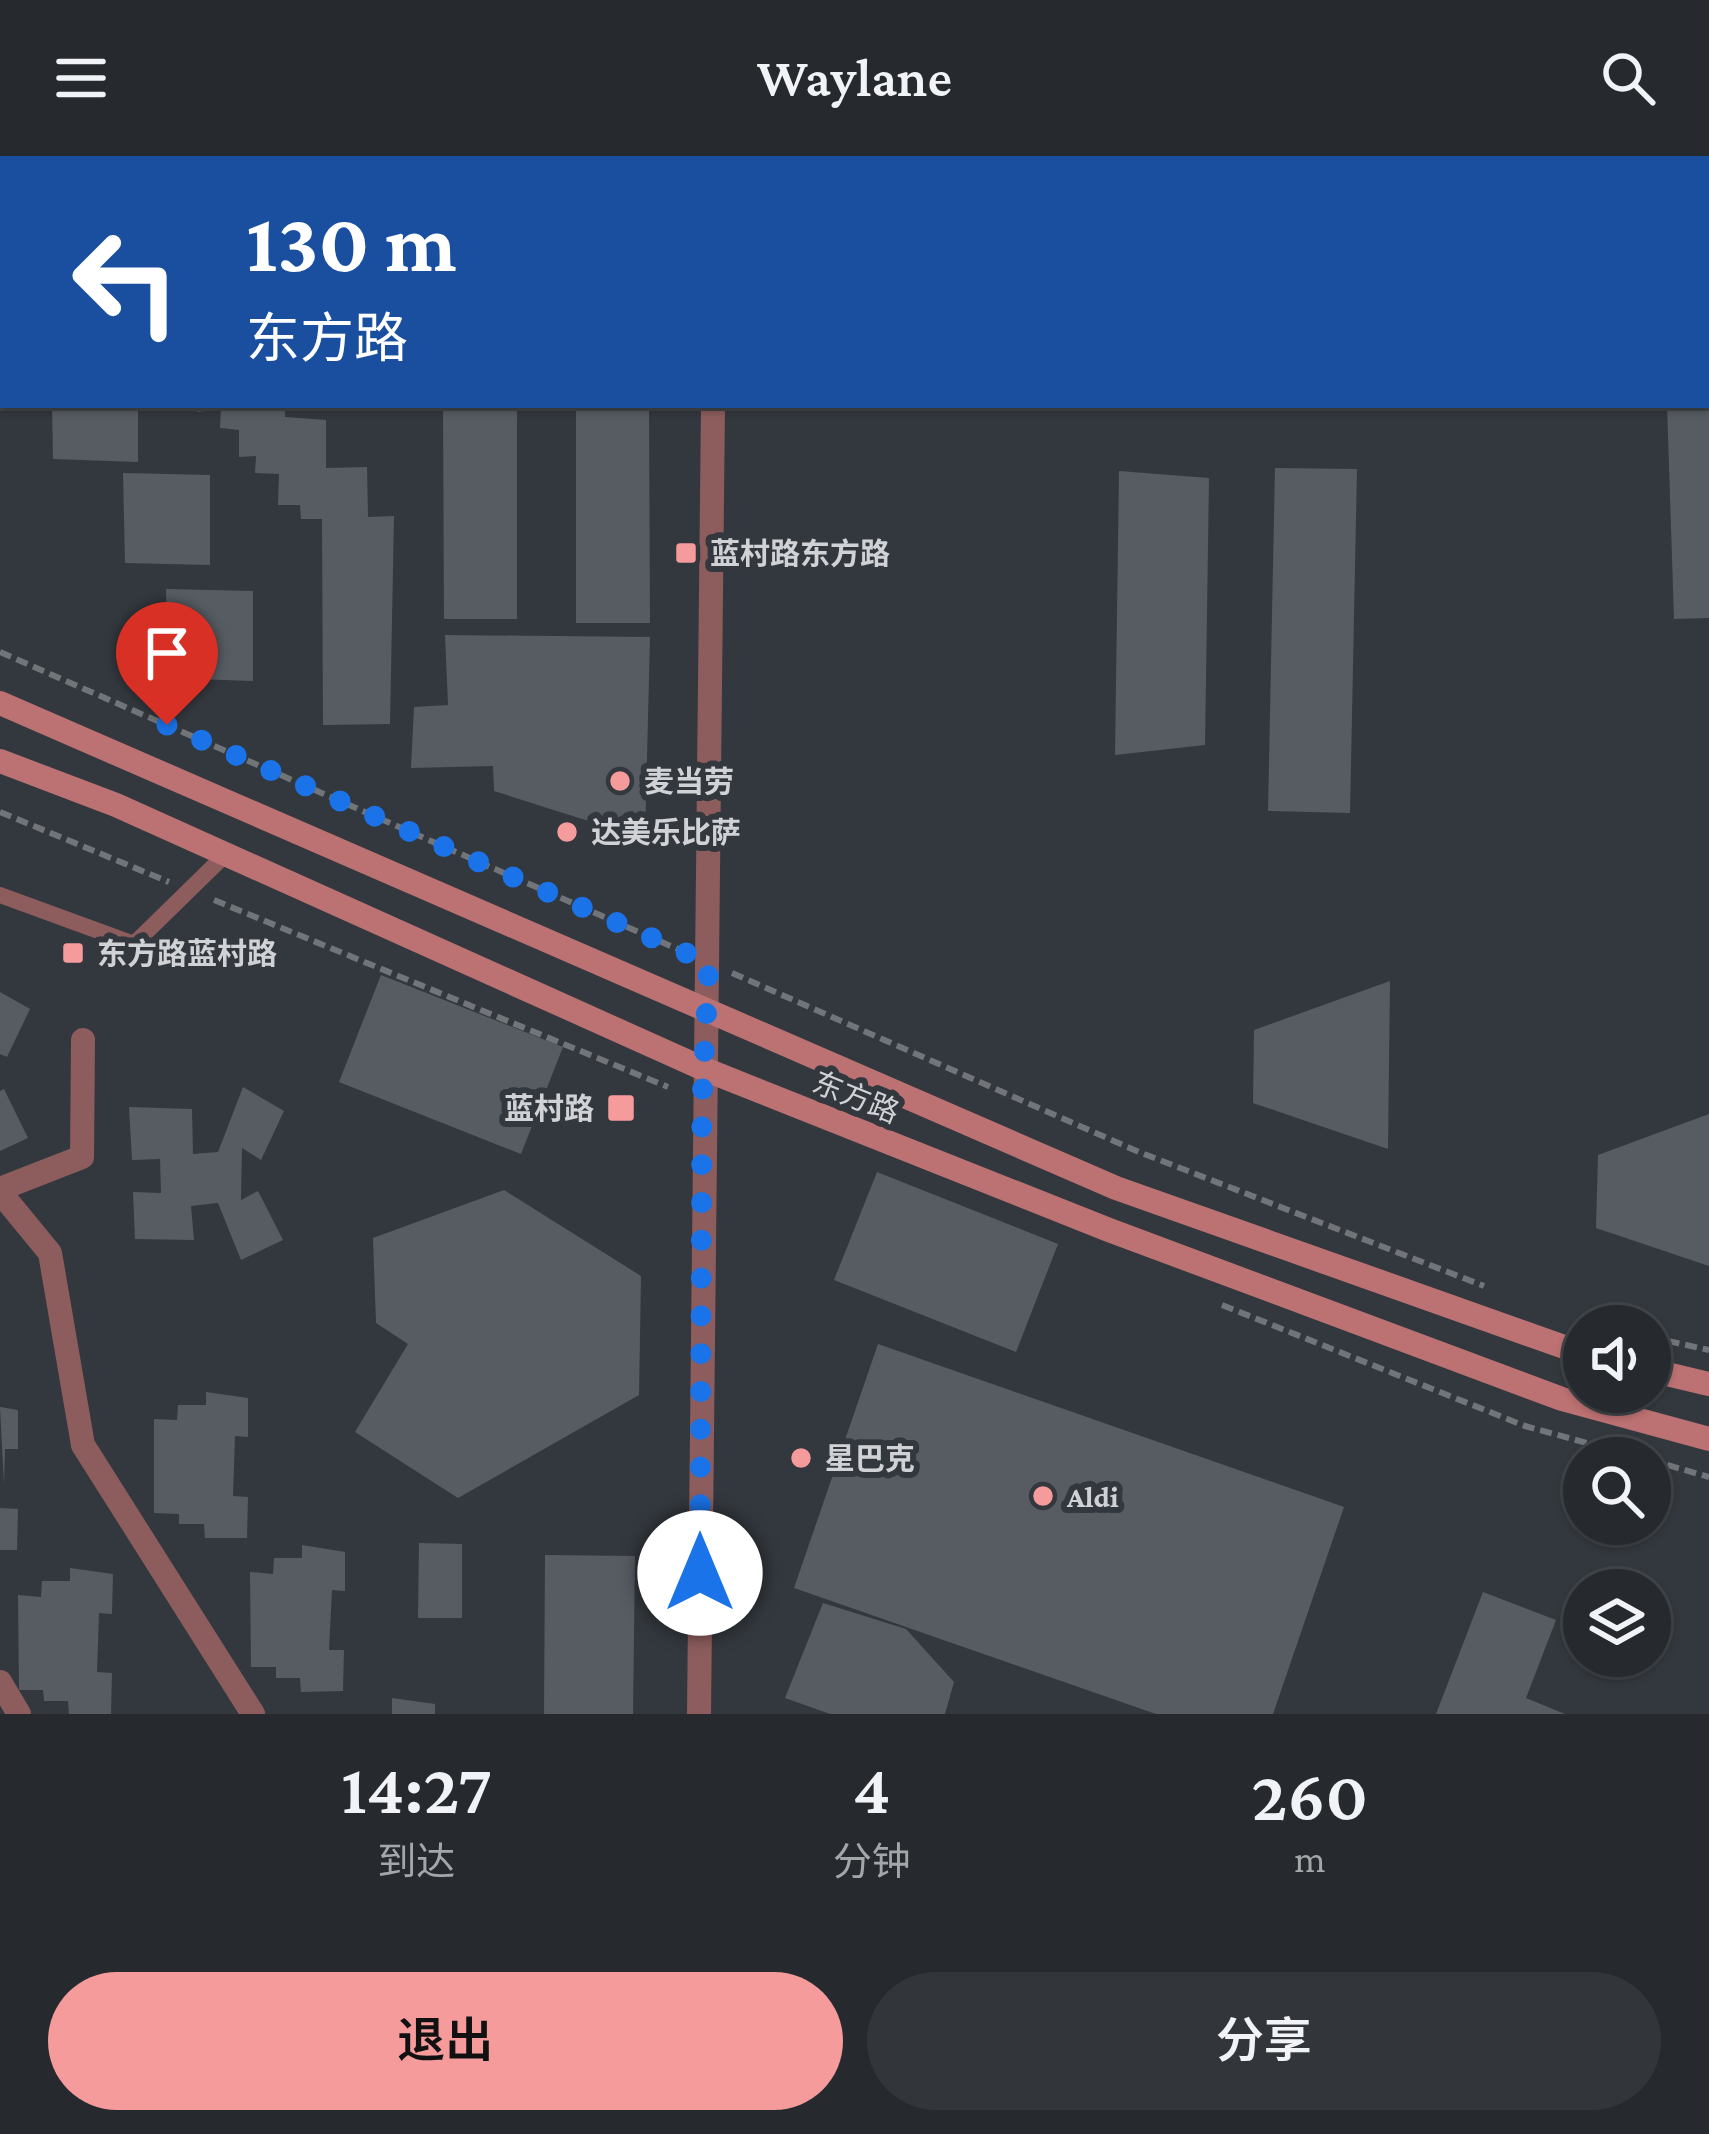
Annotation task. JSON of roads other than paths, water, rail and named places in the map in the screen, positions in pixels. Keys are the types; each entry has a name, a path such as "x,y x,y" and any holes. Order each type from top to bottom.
{"main road":[{"name":"东方路","path":"0,703 1117,1188 1563,1347"},
{"name":"东方路","path":"0,761 116,805 704,1069 1518,1383 1709,1439"},
{"path":"1671,1375 1709,1384"}],"street":[{"path":"699,1714 713,408"},
{"path":"83,1040 82,1157 0,1191 50,1253 83,1445 253,1714"},
{"path":"0,1682 19,1714"}],"lane":[{"path":"0,895 134,944 224,856"}],"place":[{"name":"蓝村路东方路","path":"686,553"},
{"name":"麦当劳","path":"620,781"},
{"name":"达美乐比萨","path":"567,832"},
{"name":"东方路蓝村路","path":"73,953"},
{"name":"蓝村路","path":"621,1108"},
{"name":"星巴克","path":"801,1458"},
{"name":"Aldi","path":"1043,1496"}]}
